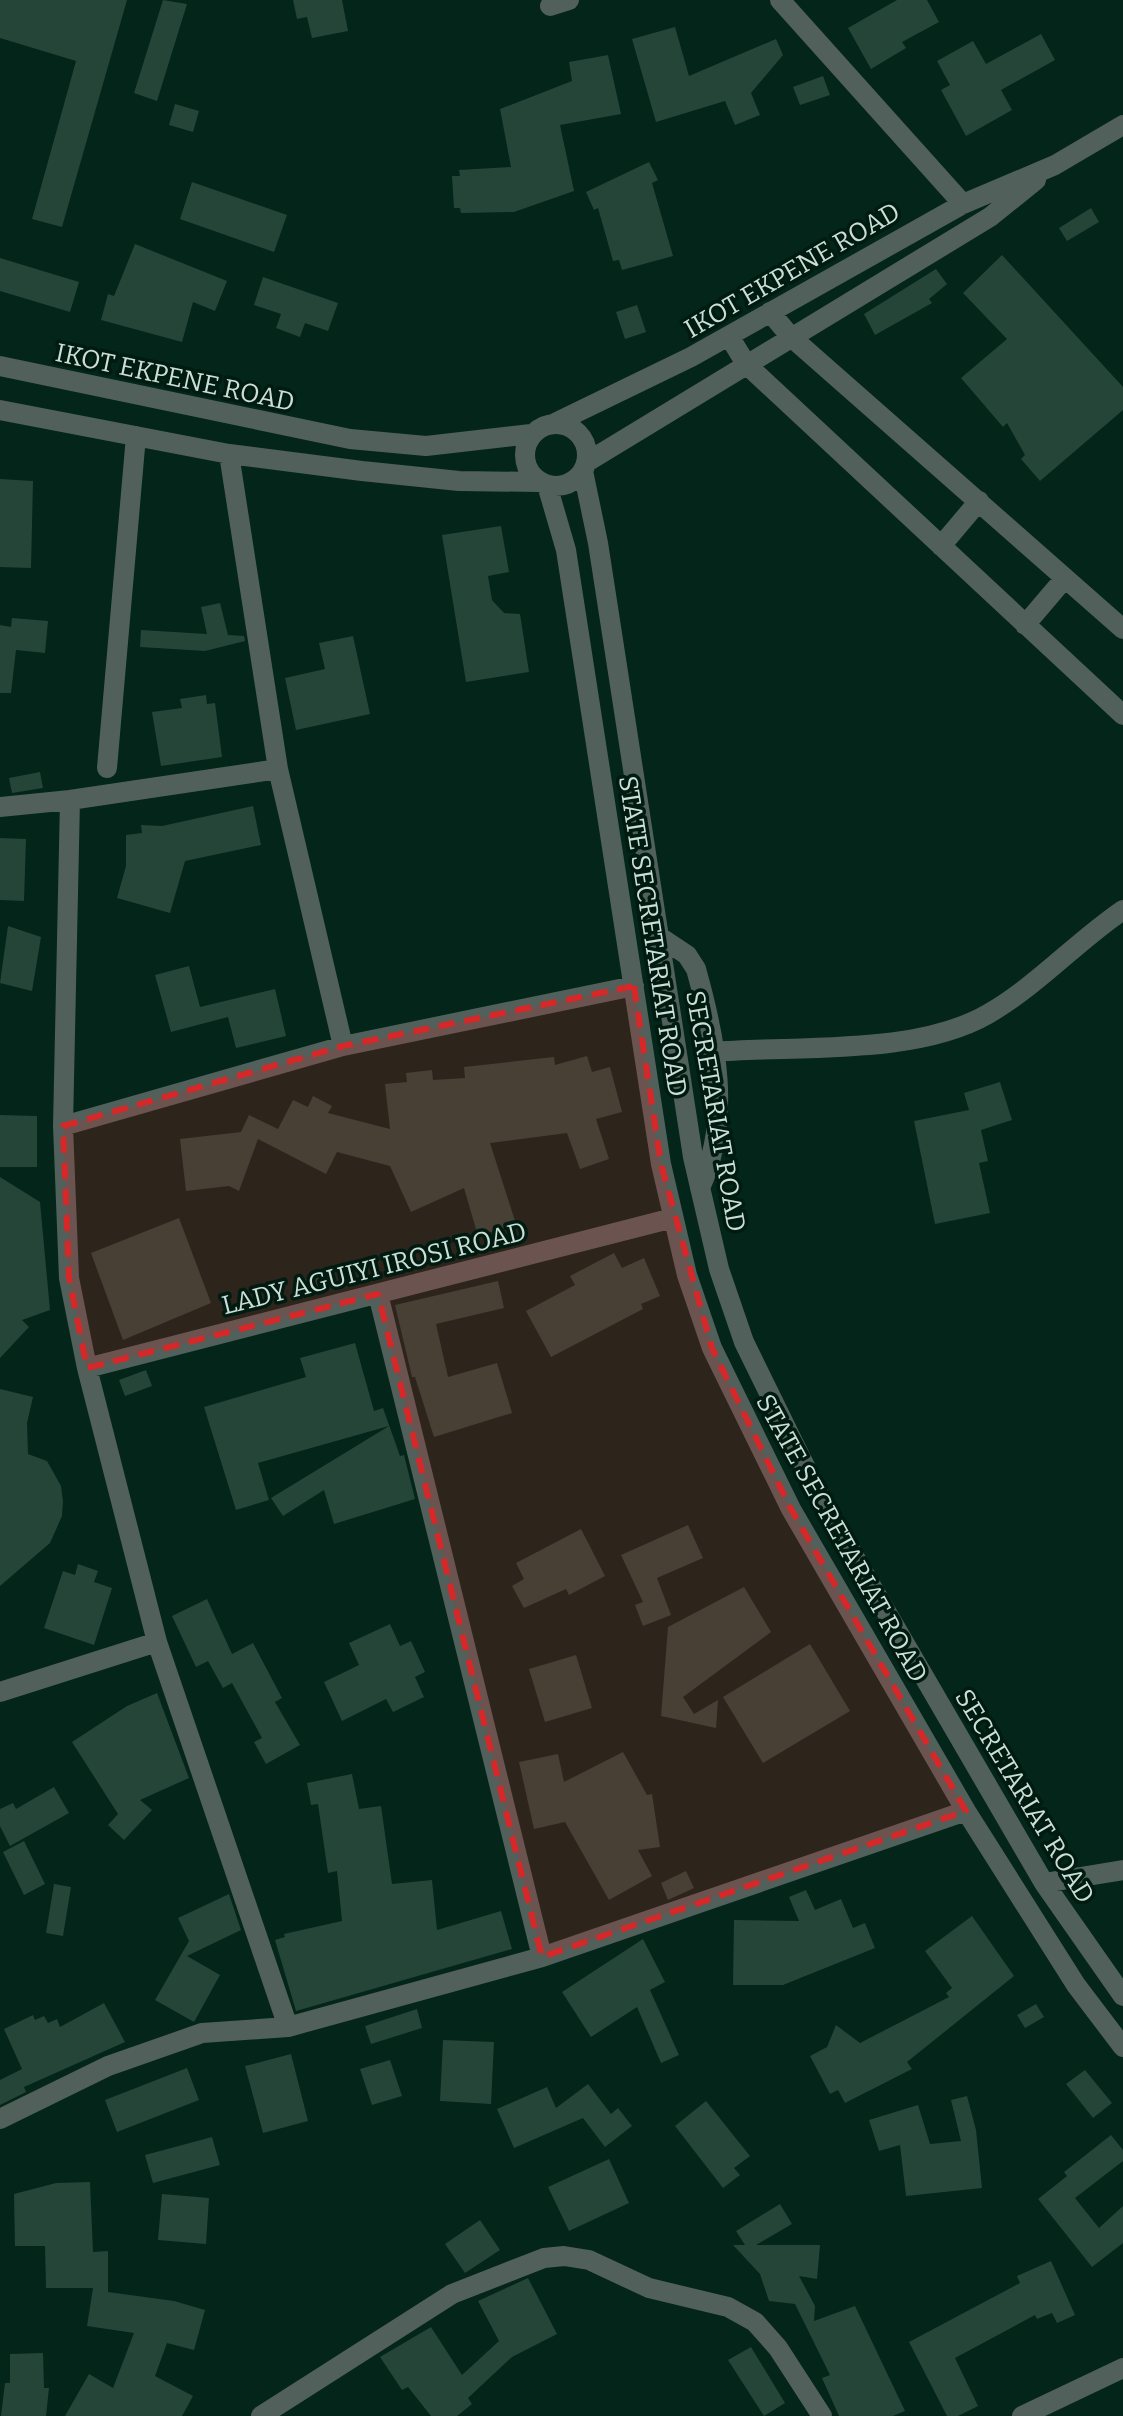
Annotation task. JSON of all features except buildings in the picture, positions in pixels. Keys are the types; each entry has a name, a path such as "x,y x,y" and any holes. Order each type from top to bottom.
{"street":[{"path":"780,0 963,204"},
{"path":"0,410 229,454 459,481 573,481 585,466 790,336 990,217 1055,165 1123,125"},
{"name":"IKOT EKPENE ROAD","path":"555,423 729,336 963,204 1055,165"},
{"path":"770,312 790,336 1123,629"},
{"path":"729,336 746,364 1123,715"},
{"name":"IKOT EKPENE ROAD","path":"0,366 350,439 426,446 531,434"},
{"path":"543,483 529,472 524,460 525,446 531,434 542,426 555,423 566,425 583,439 585,466"},
{"path":"107,768 136,436"},
{"path":"229,454 278,769 343,1046"},
{"name":"SECRETARIAT ROAD","path":"585,466 700,1188 729,1298 777,1414 823,1503 1044,1883 1123,1996"},
{"name":"STATE SECRETARIAT ROAD","path":"543,483 566,550 661,1164 687,1275 712,1348 745,1421 791,1509 966,1811 1076,1985 1123,2047"},
{"path":"941,546 979,501"},
{"path":"1025,625 1065,578"},
{"path":"0,807 70,800 278,769"},
{"path":"70,800 63,1126 69,1278 87,1368 157,1642 288,2027"},
{"path":"713,1052 901,1042 948,1033 986,1015 1037,982 1123,910"},
{"path":"660,937 687,955 696,969 713,1052 719,1126 713,1160 700,1188"},
{"path":"63,1126 343,1046 634,986"},
{"name":"LADY AGUIYI IROSI ROAD","path":"87,1368 673,1218"},
{"path":"378,1294 542,1957"},
{"path":"0,1692 157,1642"},
{"path":"0,2119 108,2066 202,2033 288,2027 542,1957 966,1811"},
{"path":"1044,1883 1123,1870"},
{"path":"261,2416 452,2294 544,2258 564,2256 589,2260 649,2288 728,2307 755,2322 778,2348 822,2416"},
{"path":"1022,2416 1123,2368"}],"highlighted area":[{"path":"634,986 661,1164 712,1348 791,1509 966,1811 542,1957 378,1294 87,1368 69,1278 63,1126 343,1046"}]}
